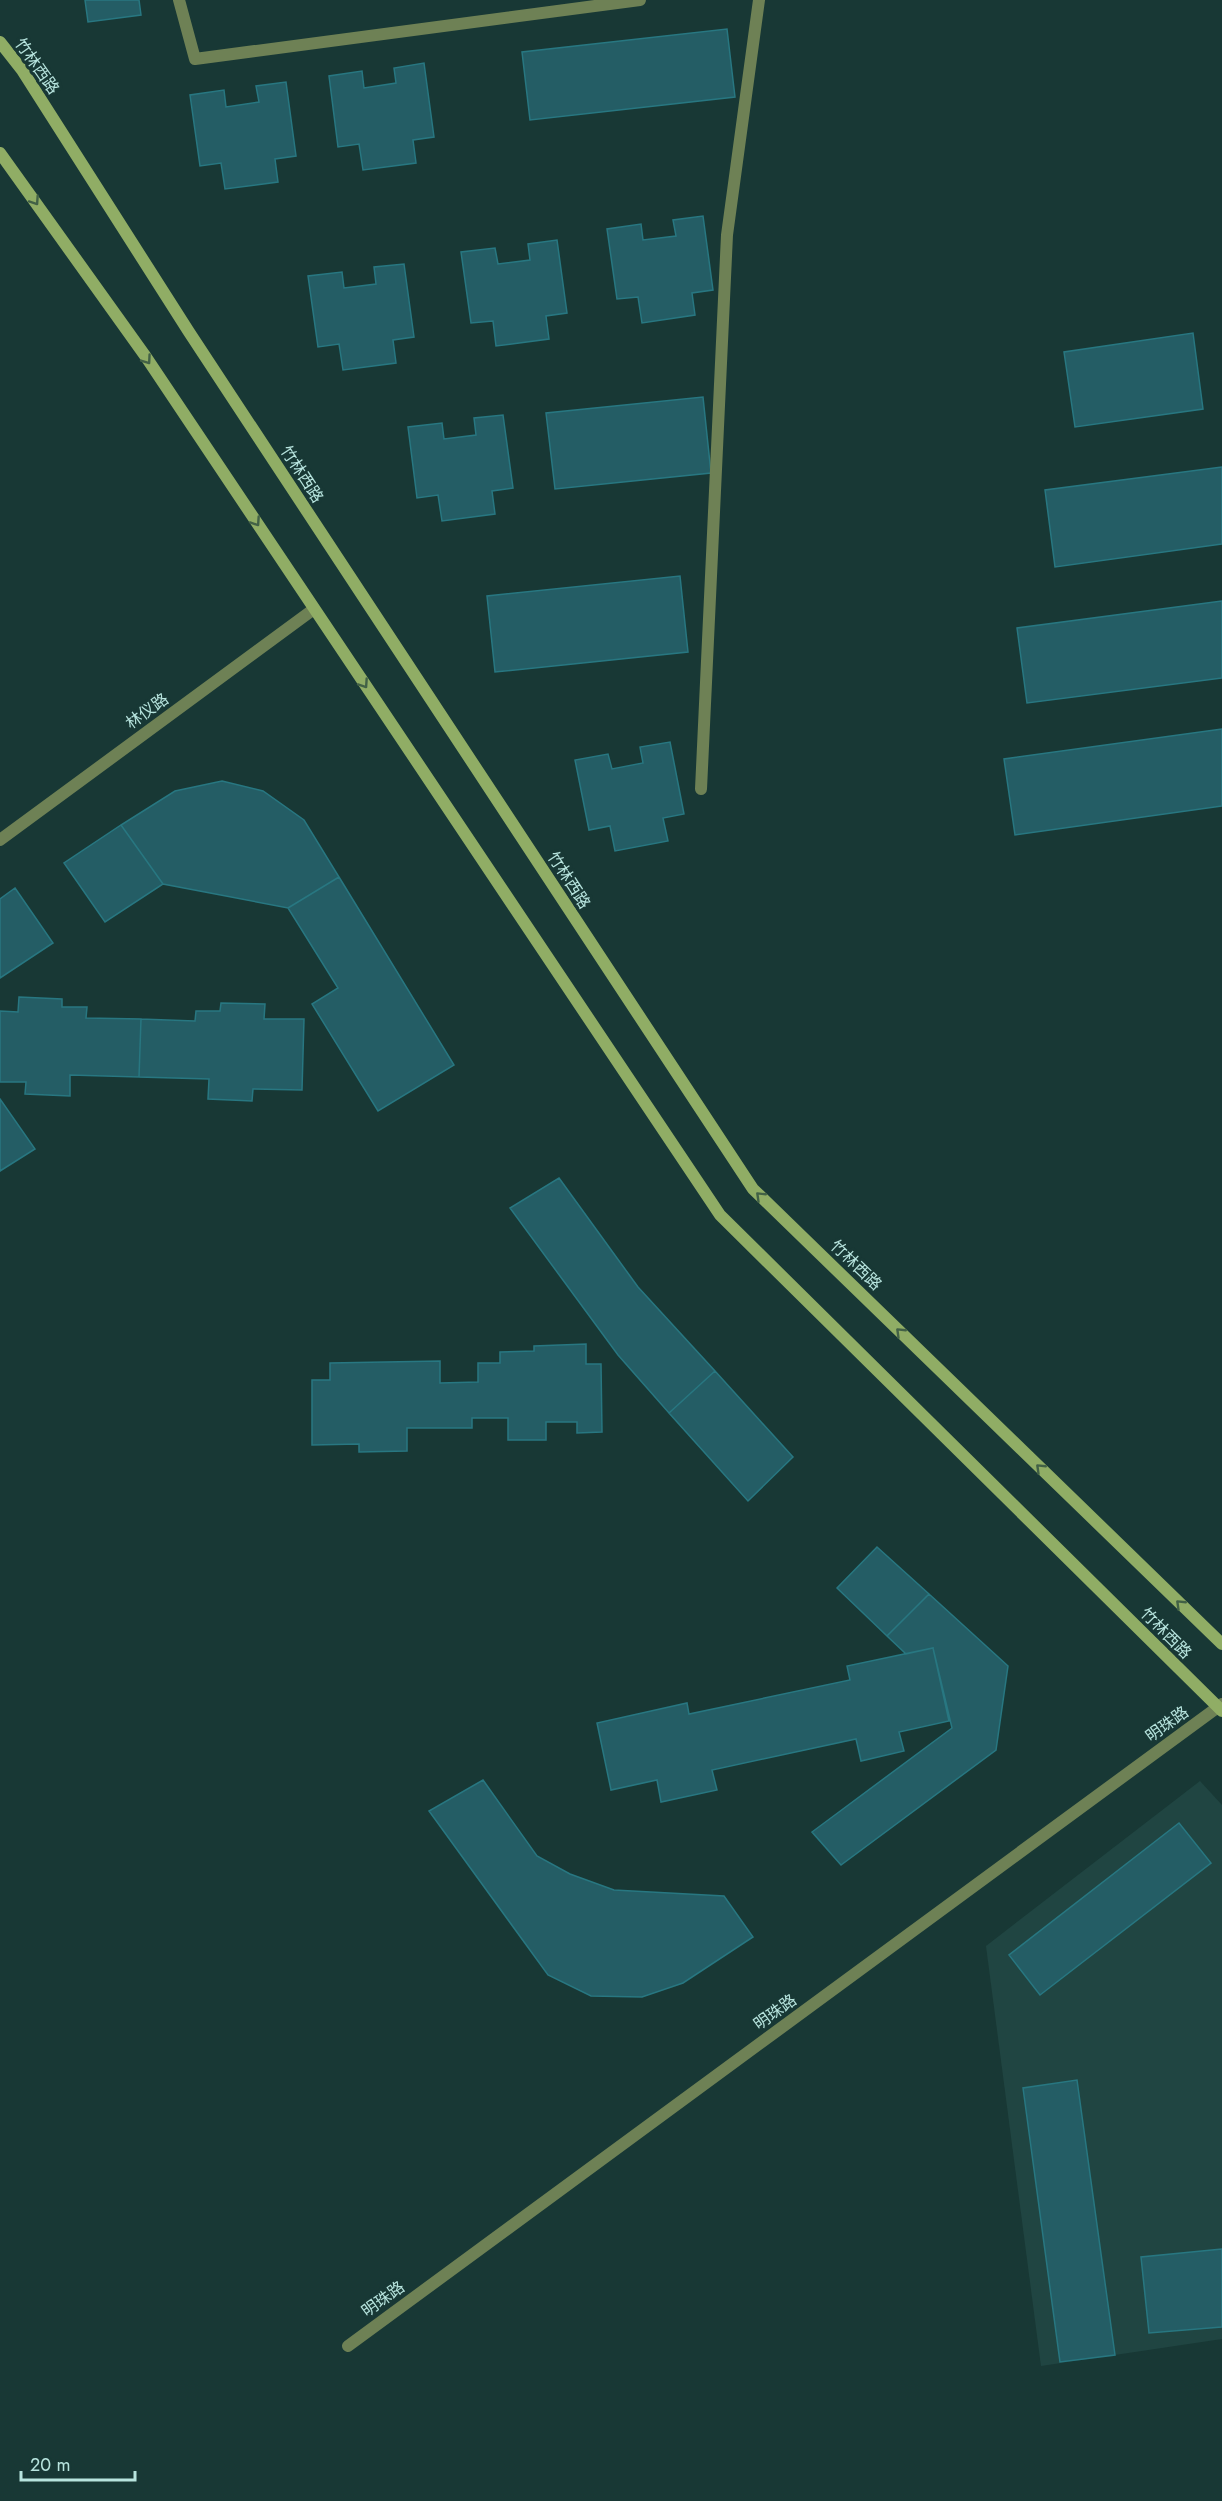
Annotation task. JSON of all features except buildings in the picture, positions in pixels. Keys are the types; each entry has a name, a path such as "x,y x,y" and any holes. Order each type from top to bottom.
{"main road":[{"name":"竹林西路","path":"0,42 22,70 189,332 753,1189 1222,1644"},
{"name":"竹林西路","path":"0,153 146,357 720,1215 1221,1708"}],"street":[{"path":"179,0 195,59 640,0"},
{"path":"701,789 727,235 759,0"},
{"name":"林仪路","path":"0,840 314,609"},
{"name":"明珠路","path":"348,2346 1221,1708"}],"shaded area":[{"path":"1200,1781 1222,1805 1222,2339 1041,2366 986,1946"}]}
